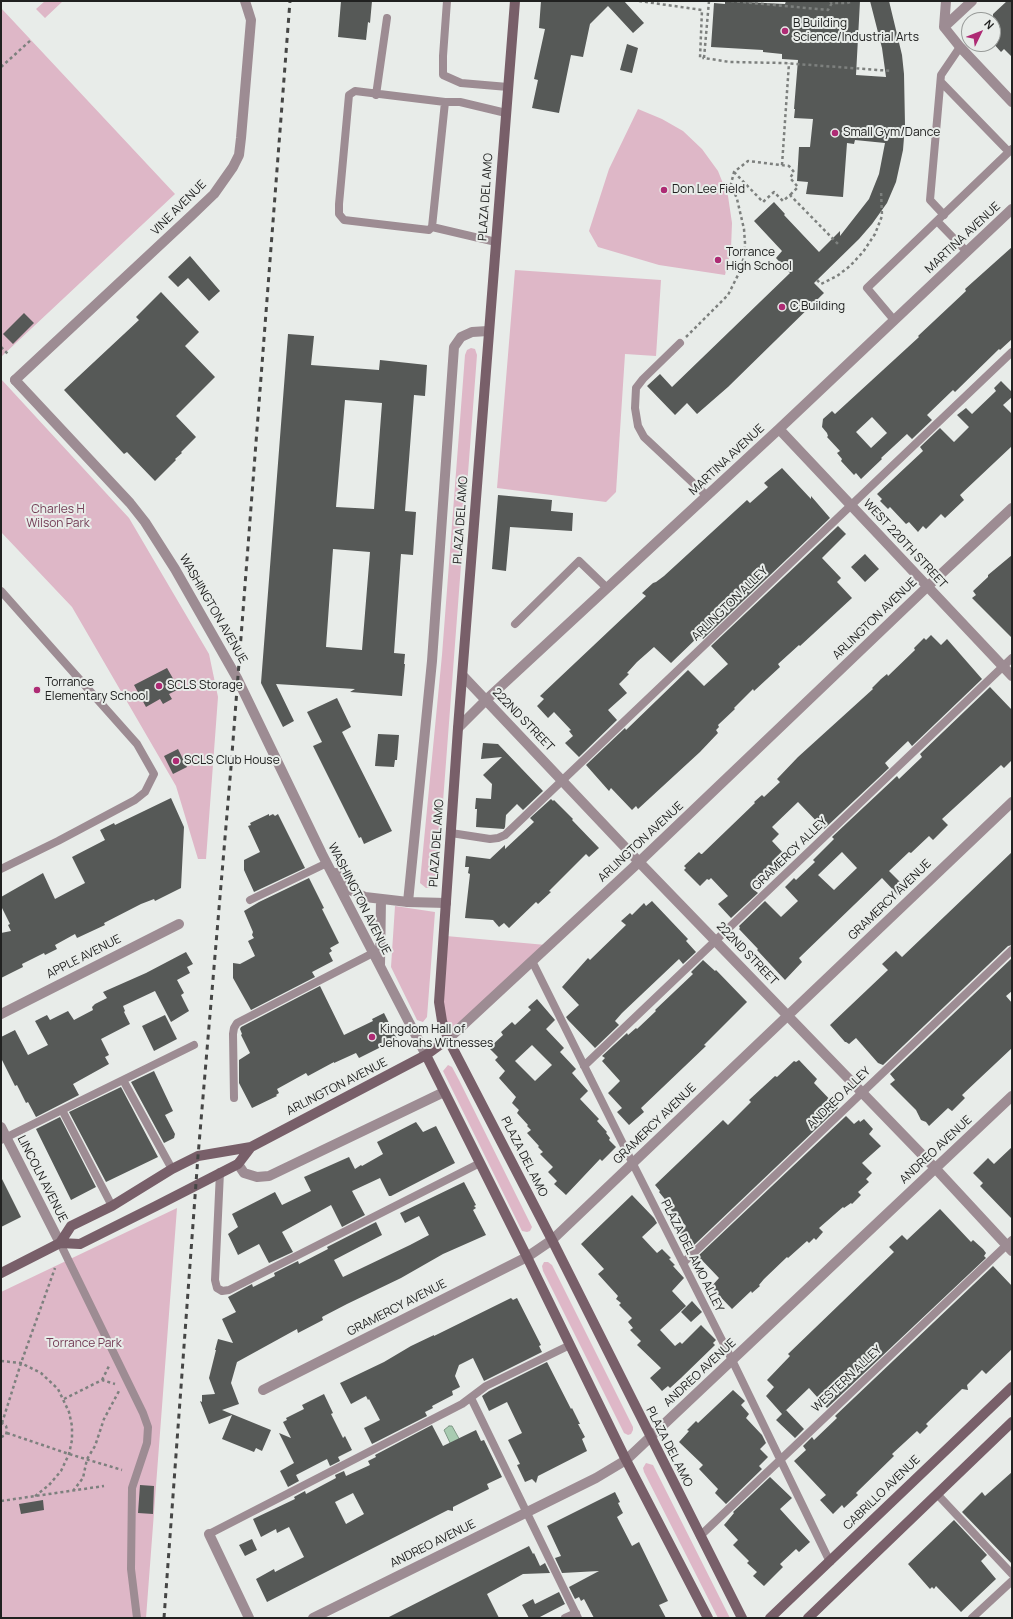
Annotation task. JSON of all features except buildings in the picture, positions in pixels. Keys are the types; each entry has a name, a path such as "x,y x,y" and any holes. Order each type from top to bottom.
{"main road":[{"name":"PLAZA DEL AMO","path":"515,1 458,728 440,1002 442,1022 448,1039 552,1240 650,1438 742,1618"},
{"name":"ARLINGTON AVENUE","path":"60,1243 71,1226 112,1206 198,1156 251,1146 426,1055 448,1039"},
{"path":"426,1055 626,1460 708,1618"},
{"name":"ARLINGTON AVENUE","path":"238,1164 251,1146"},
{"path":"1,1273 60,1243 80,1244 238,1164"},
{"name":"CABRILLO AVENUE","path":"770,1618 1012,1387"},
{"path":"808,1618 1012,1422"}],"street":[{"name":"VINE AVENUE","path":"15,380 214,194 233,167 239,155 242,138 251,20 245,1"},
{"path":"946,1 944,27 960,47 1012,102"},
{"path":"944,27 972,1"},
{"name":"MARTINA AVENUE","path":"458,728 486,700 779,429 1012,209"},
{"path":"408,902 432,661 454,347 461,337 472,332 488,331"},
{"name":"WASHINGTON AVENUE","path":"15,380 130,503 159,543 237,678 324,859 426,1055"},
{"name":"WEST 220TH STREET","path":"779,429 1012,676"},
{"name":"ARLINGTON AVENUE","path":"448,1039 640,862 927,587 1012,508"},
{"name":"222ND STREET","path":"463,676 716,942 1010,1245"},
{"name":"GRAMERCY AVENUE","path":"263,1390 527,1257 552,1240 1012,802"},
{"path":"324,859 352,891 365,897 408,902 446,903"},
{"path":"380,967 381,899"},
{"name":"APPLE AVENUE","path":"1,1014 179,924"},
{"path":"238,1164 244,1173 257,1177 269,1176 444,1092"},
{"name":"ANDREO AVENUE","path":"313,1618 596,1478 626,1460 1012,1096"},
{"name":"LINCOLN AVENUE","path":"1,1127 4,1139 60,1243"},
{"path":"209,1534 249,1618"}],"lane":[{"path":"447,1 442,56 443,75 461,83 508,87"},
{"path":"376,95 387,18"},
{"path":"944,215 930,200 941,82 942,75 960,47"},
{"path":"894,320 867,288 1010,150 941,82"},
{"path":"496,242 432,227 429,230 344,220 339,214 349,95 355,91 376,95 445,102 460,102 506,113"},
{"path":"432,227 445,102"},
{"path":"937,221 967,252"},
{"path":"680,343 642,379 636,388 634,408 638,426 644,437 707,496"},
{"name":"ARLINGTON ALLEY","path":"451,833 490,838 498,838 505,835 1012,352"},
{"path":"515,624 580,561 607,588"},
{"path":"1,591 137,744 154,774 145,792 135,800 1,870"},
{"name":"GRAMERCY ALLEY","path":"584,1066 716,942 1012,658"},
{"path":"250,900 324,859"},
{"name":"ANDREO ALLEY","path":"683,1263 1012,950"},
{"path":"234,1098 233,1034 237,1023 373,953"},
{"name":"PLAZA DEL AMO ALLEY","path":"532,961 632,1164 732,1360 830,1562"},
{"path":"4,1139 194,1045"},
{"path":"123,1080 172,1170"},
{"path":"62,1110 112,1206"},
{"path":"220,1172 215,1280 217,1288 222,1291 229,1290 480,1163"},
{"path":"60,1243 143,1413 148,1427 147,1443 132,1488 131,1569 137,1618"},
{"name":"WESTERN ALLEY","path":"700,1536 780,1459 1010,1245"},
{"path":"209,1534 462,1404 486,1386 570,1345"},
{"path":"471,1398 577,1615 565,1618"},
{"path":"937,1494 1012,1574"},
{"path":"972,1618 1012,1580"}],"path":[{"path":"639,1 702,10 700,58 730,62 789,64 892,71"},
{"path":"704,58 709,1"},
{"path":"731,1 828,10 832,2 853,1"},
{"path":"1,67 32,40"},
{"path":"782,165 789,64"},
{"path":"680,343 728,295 739,273 744,257 746,243 741,214 731,184 734,172 748,161 788,166 794,172 790,178 798,187 783,201 774,192 763,202 734,172"},
{"path":"817,280 821,284 837,276 850,266 863,252 875,234 882,216 881,190"},
{"path":"790,195 839,245"},
{"path":"1,347 9,355"},
{"path":"7,1433 7,1428 2,1423 21,1363 55,1268"},
{"path":"1,1361 21,1363 31,1367 46,1377 58,1389 69,1412 72,1426 72,1440 69,1454 61,1471 49,1485 34,1496"},
{"path":"64,1399 102,1380 110,1363"},
{"path":"102,1380 115,1384"},
{"path":"73,1491 83,1478 87,1459 95,1446 104,1418 118,1391"},
{"path":"7,1433 122,1470"},
{"path":"1,1437 7,1433"},
{"path":"1,1502 104,1486"}],"green space":[{"path":"45,1 63,1 45,18 36,9"},
{"path":"1,8 175,194 1,357"},
{"name":"Don Lee Field","path":"638,109 662,119 683,131 702,149 718,171 728,196 732,223 731,249 725,275 659,265 598,247 589,231 609,169"},
{"path":"515,270 661,280 656,356 625,354 616,492 606,502 497,488"},
{"path":"471,348 475,349 477,355 440,841 435,884 432,888 426,888 420,883 421,871 442,655 465,355 467,350"},
{"name":"Charles H Wilson Park","path":"1,379 129,518 209,654 218,697 206,859 198,859 176,786 72,607 1,532"},
{"path":"395,906 435,912 427,1017 423,1022 417,1020 391,967"},
{"path":"446,936 546,945 449,1036 441,1003"},
{"path":"448,1065 452,1067 459,1080 532,1227 530,1231 522,1231 443,1071"},
{"name":"Torrance Park","path":"177,1208 146,1618 1,1618 1,1292"},
{"path":"544,1262 548,1262 552,1265 633,1427 631,1434 628,1435 624,1433 543,1271 542,1266"},
{"path":"646,1463 653,1465 730,1618 718,1618 644,1472 643,1468"}],"shaded area":[{"path":"449,1426 452,1426 462,1444 452,1447 444,1430"}],"railway":[{"path":"164,1618 198,1156 231,767 290,1"}],"place":[{"name":"B Building Science/Industrial Arts","path":"785,31"},
{"name":"Small Gym/Dance","path":"835,133"},
{"name":"Don Lee Field","path":"664,190"},
{"name":"Torrance High School","path":"718,260"},
{"name":"C Building","path":"782,307"},
{"name":"SCLS Storage","path":"159,686"},
{"name":"Torrance Elementary School","path":"37,690"},
{"name":"SCLS Club House","path":"176,761"},
{"name":"Kingdom Hall of Jehovahs Witnesses","path":"372,1037"}]}
